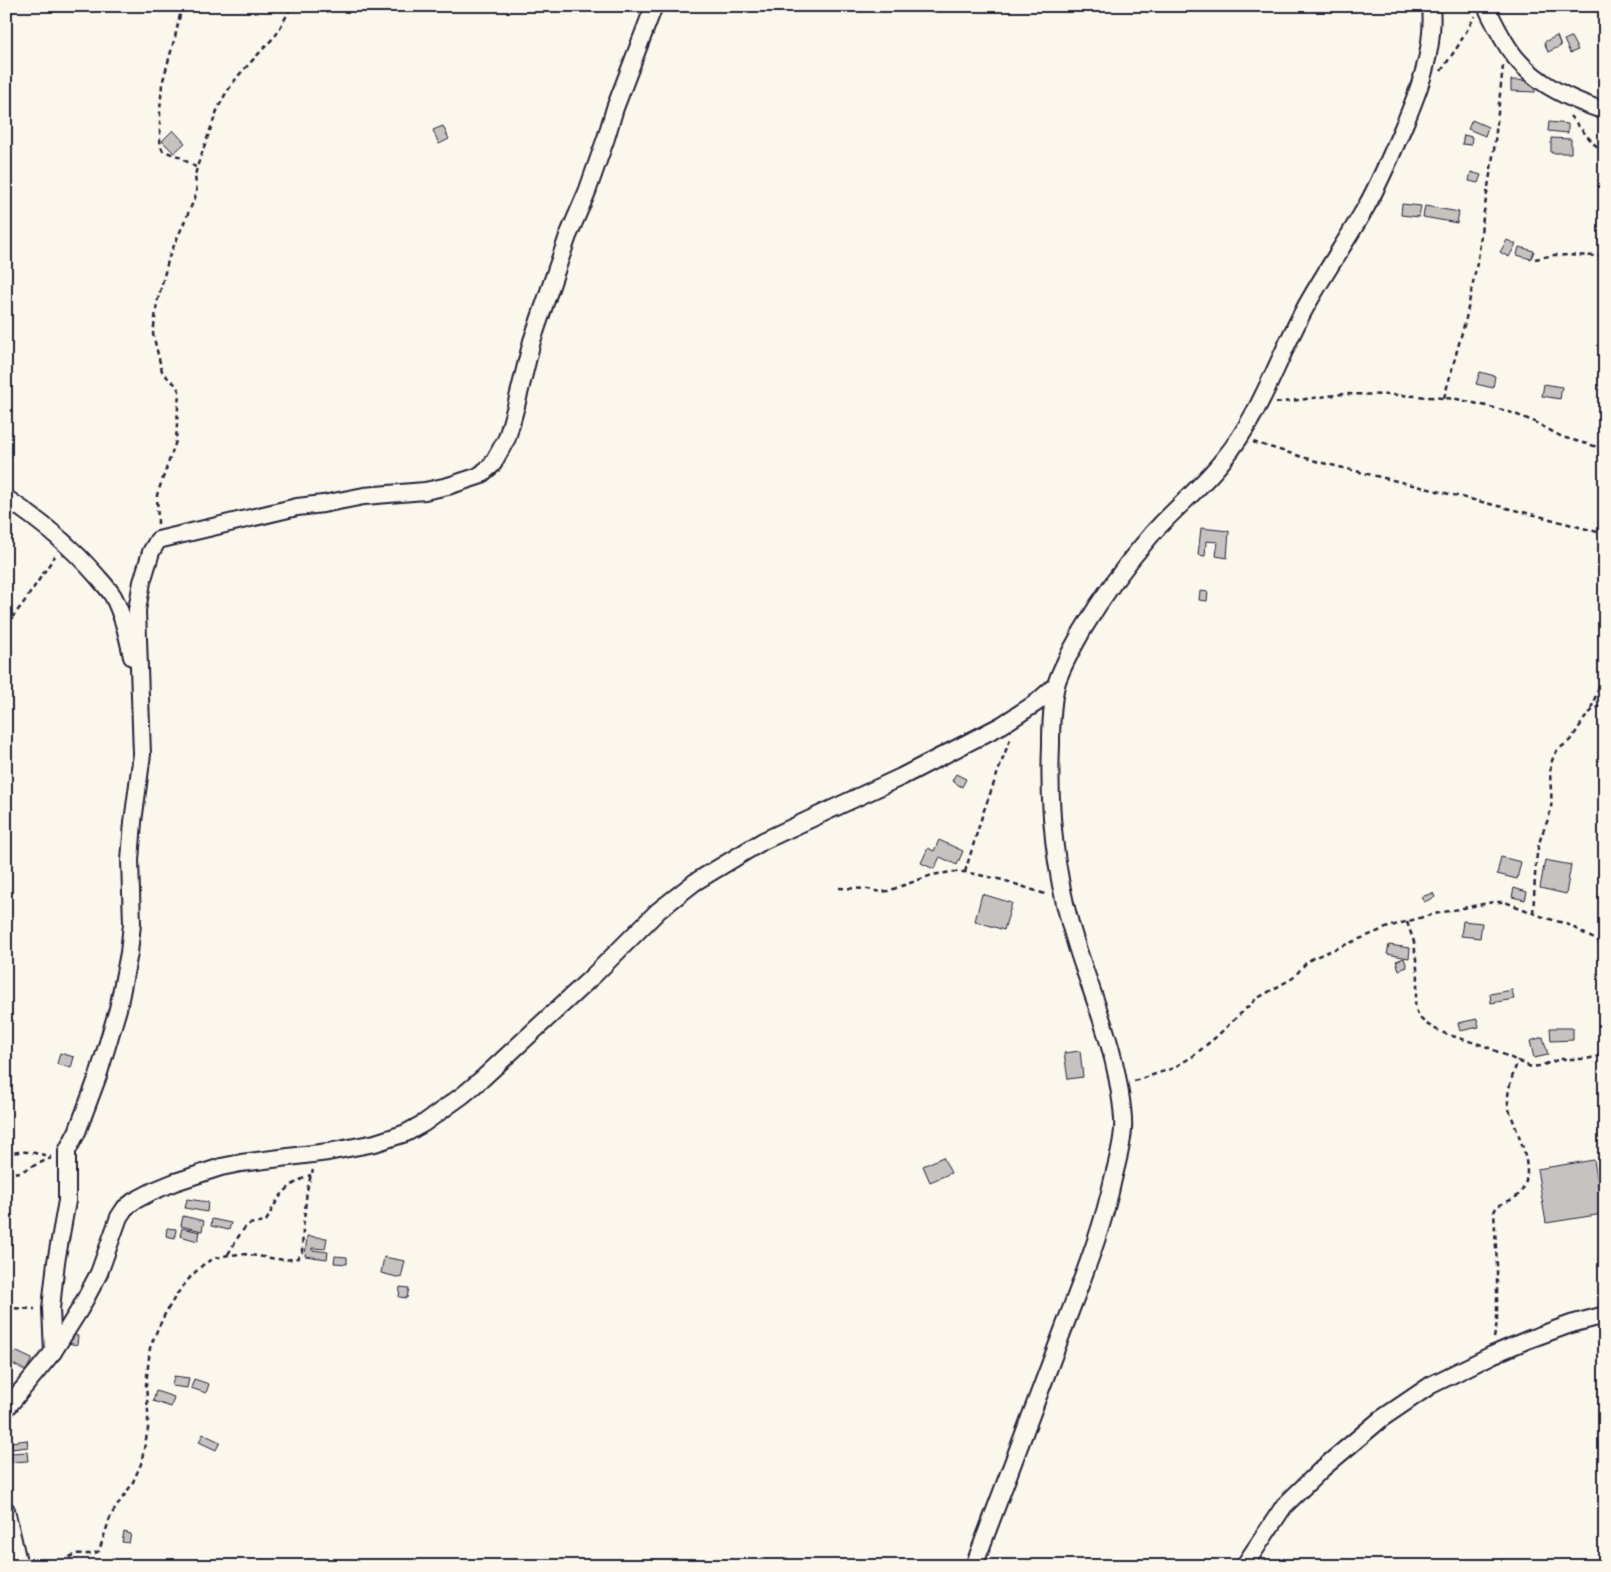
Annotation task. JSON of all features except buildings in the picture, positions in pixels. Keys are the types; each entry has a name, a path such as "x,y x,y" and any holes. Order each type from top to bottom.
{"street":[{"path":"52,1352 51,1309 56,1262 68,1202 66,1151 77,1132 98,1076 118,1009 129,953 132,924 130,860 142,754 137,610 151,552 158,540 297,507 364,496 448,486 479,476 492,465 506,438 532,341 568,236 587,192 606,138 614,108 654,6"},
{"path":"974,1566 1016,1460 1099,1233 1115,1172 1123,1128 1114,1060 1064,901 1055,850 1050,773 1051,730 1056,684 1071,651 1104,597 1151,536 1206,481 1240,438 1274,376 1304,311 1367,204 1411,110 1427,58 1430,40 1431,6"},
{"path":"1481,10 1516,58 1529,71 1558,93 1605,111"},
{"path":"6,498 32,515 63,542 84,562 112,594 122,617 129,641 141,706"},
{"path":"6,1409 52,1352 90,1292 99,1273 119,1216 134,1201 152,1191 220,1167 266,1159 328,1152 375,1143 406,1133 424,1123 463,1095 593,976 658,911 695,882 763,840 909,773 1017,716 1036,703 1056,684"},
{"path":"1244,1566 1284,1506 1323,1468 1381,1419 1432,1385 1492,1355 1571,1324 1605,1315"},
{"path":"6,1510 19,1566"}],"path":[{"path":"182,6 162,84 160,140 163,151 178,156 196,168"},
{"path":"158,540 157,495 176,441 180,392 162,370 153,334 157,302 169,257 196,194 196,168 218,108 238,76 276,35 292,6"},
{"path":"1438,74 1481,10"},
{"path":"1444,398 1466,318 1479,253 1507,45"},
{"path":"1568,113 1594,144 1605,152"},
{"path":"1535,258 1554,255 1605,256"},
{"path":"1257,407 1343,394 1457,399 1507,411 1562,437 1605,449"},
{"path":"1240,438 1320,462 1605,534"},
{"path":"6,625 22,605 63,542"},
{"path":"1533,913 1536,856 1551,809 1551,764 1555,753 1572,738 1591,710 1605,657"},
{"path":"1591,710 1605,704"},
{"path":"965,872 983,813 999,774 1017,716"},
{"path":"839,888 888,891 932,875 965,872 1019,884 1064,901"},
{"path":"1118,1086 1171,1069 1192,1057 1256,999 1293,978 1313,958 1373,933 1434,914 1492,902 1505,902 1567,924 1605,945"},
{"path":"1407,922 1414,942 1418,977 1415,1005 1418,1016 1425,1023 1433,1028 1485,1046 1536,1067 1560,1059 1587,1059 1605,1054"},
{"path":"1492,1355 1497,1322 1497,1265 1494,1212 1496,1206 1518,1196 1525,1186 1527,1176 1521,1140 1509,1110 1508,1099 1518,1060"},
{"path":"6,1156 19,1152 40,1154 52,1158 20,1172 6,1174"},
{"path":"65,1566 68,1557 73,1554 91,1554 99,1551 111,1515 136,1475 145,1450 148,1429 146,1385 150,1348 166,1312 182,1288 205,1263 216,1258 228,1255 262,1256 285,1260 298,1258 302,1252 310,1175 328,1152"},
{"path":"228,1255 244,1228 250,1224 264,1223 273,1207 289,1186 310,1175"},
{"path":"6,1308 51,1309"}]}
